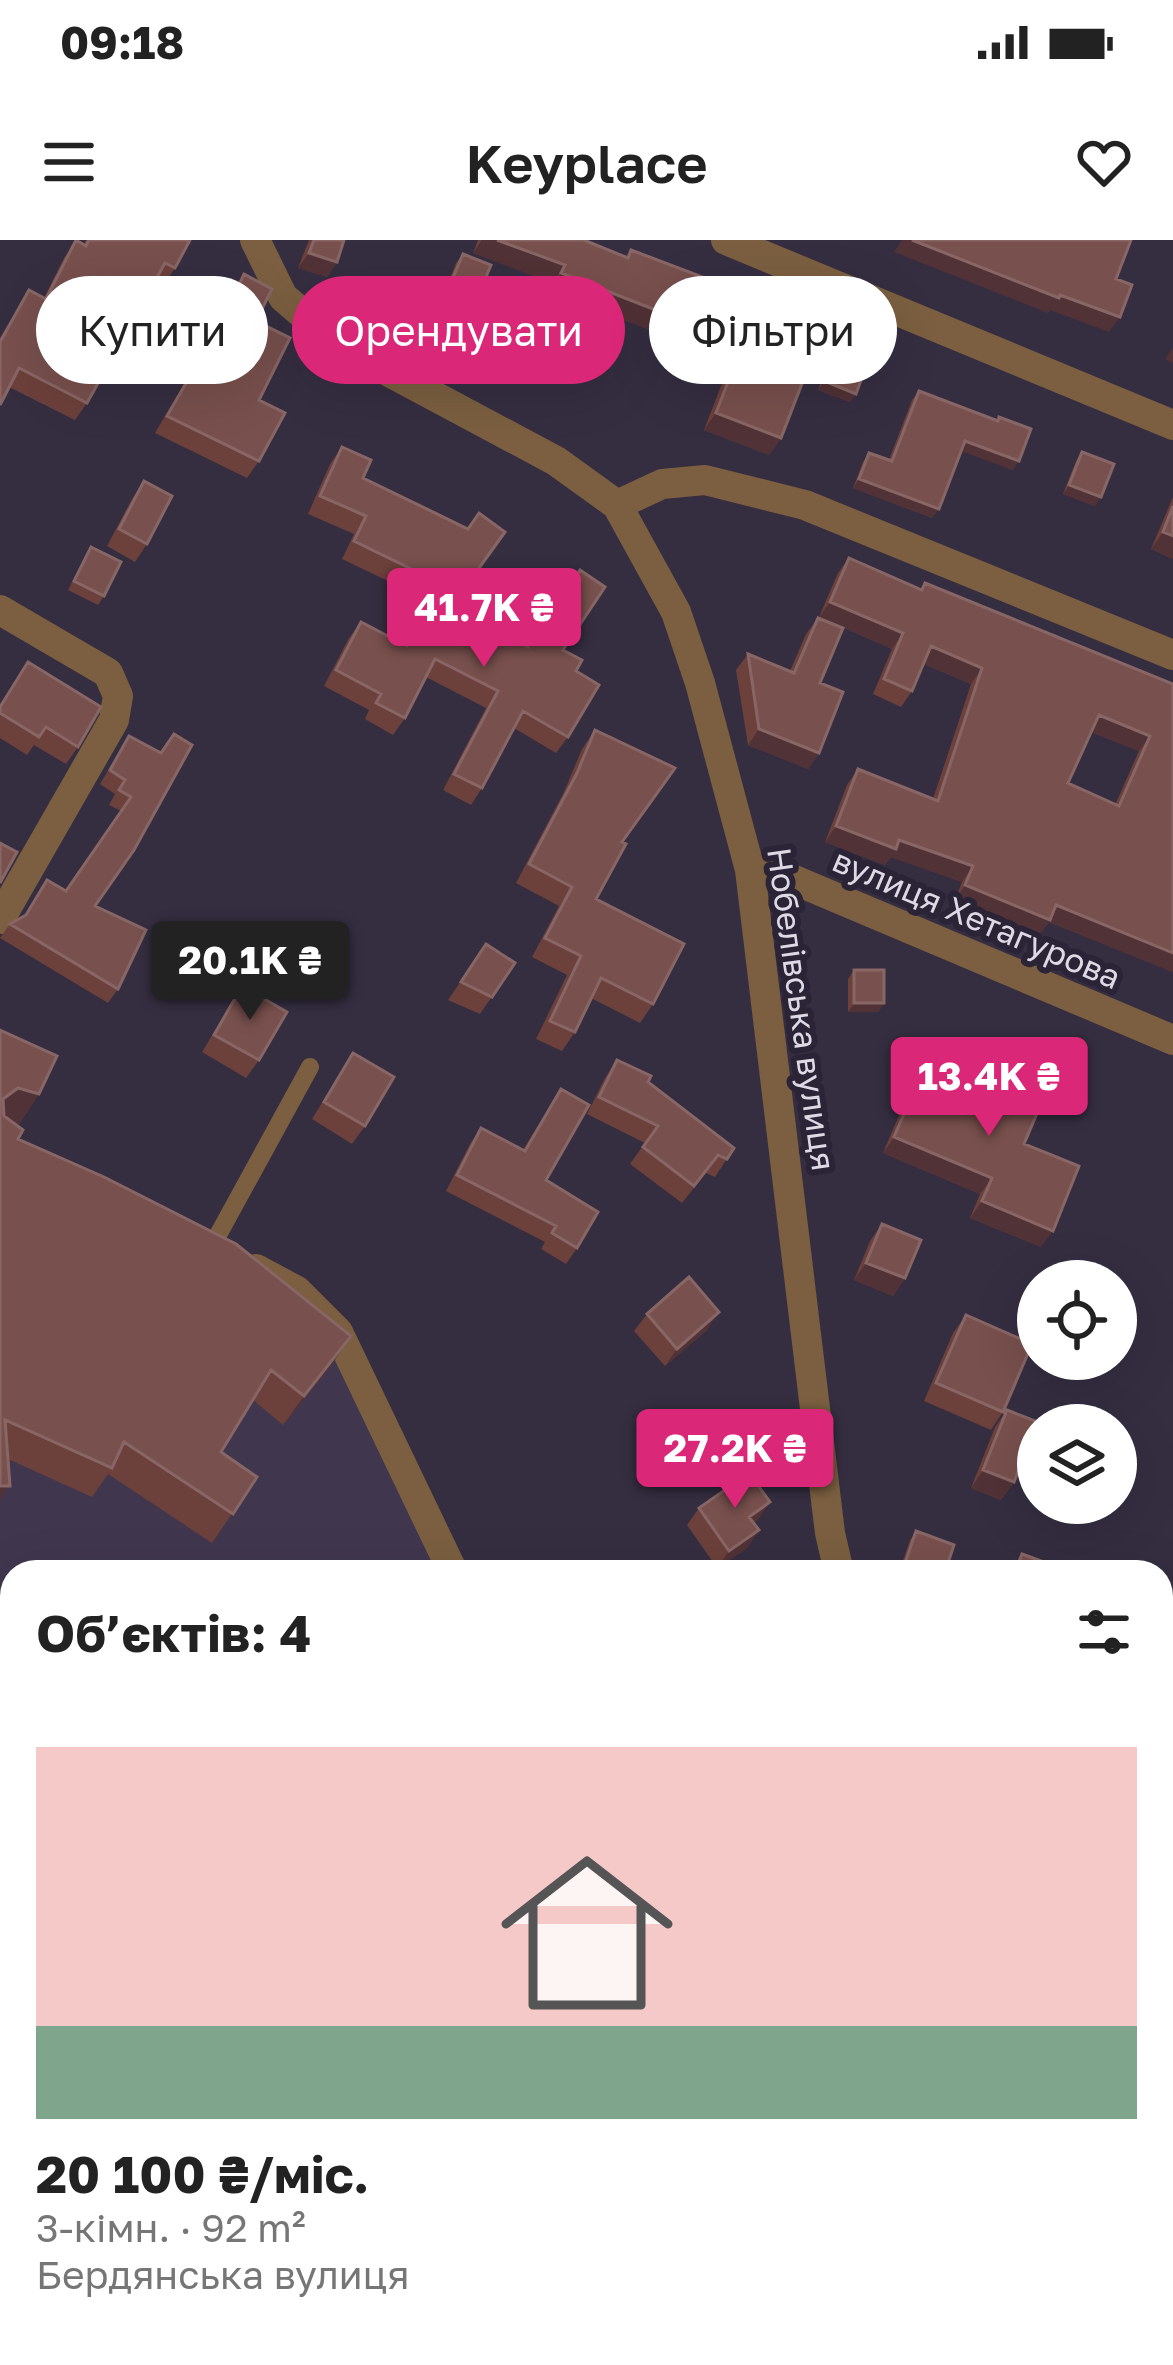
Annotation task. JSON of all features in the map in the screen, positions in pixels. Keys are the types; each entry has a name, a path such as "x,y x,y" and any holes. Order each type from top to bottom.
{"street":[{"name":"Нобелівська вулиця","path":"255,240 283,297 339,345 556,461 617,505 676,612 700,682 750,870 836,1560"},
{"path":"727,240 1173,425"},
{"path":"617,505 662,484 705,481 805,505 1173,655"},
{"path":"0,610 108,673 118,697 114,720 0,919"},
{"name":"вулиця Хетагурова","path":"750,870 792,878 1173,1040"},
{"path":"201,1240 297,1291 338,1332 447,1560"}],"lane":[{"path":"201,1240 310,1067"}],"shaded area":[{"path":"0,1149 325,1335 430,1560 0,1560"}],"building":[{"path":"76,240 86,246 89,240 190,240 175,268 165,263 158,276 58,276"},
{"path":"314,240 344,240 337,262 309,253"},
{"path":"497,240 584,240 628,258 631,250 700,276 649,276 649,308 625,298 625,276 569,276 561,273 565,265"},
{"path":"912,240 1131,240 1116,279 1132,285 1120,317"},
{"path":"463,254 491,265 486,276 454,276"},
{"path":"29,290 36,294 36,377 19,368 0,405 0,342"},
{"path":"268,327 290,338 268,382"},
{"path":"50,384 98,384 87,403"},
{"path":"186,384 267,384 259,400 285,413 259,461 167,416"},
{"path":"727,384 802,384 781,438 716,413"},
{"path":"831,384 860,384 856,394"},
{"path":"919,391 1031,429 1019,461 965,441 939,509 859,479 869,453 892,461"},
{"path":"342,447 371,460 363,478 468,529 479,513 505,532 461,593 354,541 366,516 320,496"},
{"path":"1082,452 1114,464 1101,497 1069,485"},
{"path":"144,481 172,496 147,544 119,529"},
{"path":"1173,506 1173,536 1163,532"},
{"path":"91,547 121,562 104,596 74,581"},
{"path":"849,558 922,590 925,583 1173,684 1173,953 1056,905 1050,920 965,885 973,866 899,840 896,849 836,826 858,769 938,801 982,668 931,646 912,691 884,679 903,633 830,602","holes":["1099,715 1150,736 1119,806 1068,783"]},
{"path":"580,570 605,587 563,650 582,660 576,671 599,685 568,737 523,711 482,788 454,774 498,691 435,659 405,718 376,703 381,694 336,670 361,622 407,646 433,596 528,647"},
{"path":"818,618 843,628 820,683 843,692 819,753 759,729 748,654 794,673"},
{"path":"28,662 101,707 78,747 46,727 39,737 0,713"},
{"path":"595,730 675,768 622,842 626,844 596,899 684,944 653,1004 601,978 575,1032 550,1021 581,956 545,938 572,887 529,864"},
{"path":"174,734 192,745 134,850 95,906 146,930 118,989 10,924 26,915 47,880 66,891 131,797 119,790 125,780 110,770 129,736 161,753"},
{"path":"0,843 17,852 0,883"},
{"path":"486,944 515,963 492,997 461,982"},
{"path":"854,970 884,970 884,1003 854,1003"},
{"path":"242,986 287,1012 259,1060 214,1035"},
{"path":"0,1030 57,1056 39,1094 18,1088 3,1099 4,1116 23,1130 18,1139 236,1244 351,1336 304,1396 271,1370 221,1452 257,1477 233,1514 124,1442 112,1468 5,1420 10,1486 0,1486"},
{"path":"353,1053 394,1077 365,1126 324,1102"},
{"path":"929,1057 1003,1089 1009,1074 1047,1090 1024,1144 1079,1166 1053,1231 982,1201 992,1178 894,1137"},
{"path":"617,1060 651,1076 648,1082 734,1148 727,1159 718,1155 694,1186 643,1147 658,1126 599,1097"},
{"path":"561,1089 589,1105 546,1180 598,1212 577,1248 552,1233 556,1226 457,1175 481,1128 525,1151"},
{"path":"882,1224 921,1240 905,1278 866,1263"},
{"path":"689,1277 719,1312 677,1349 647,1314"},
{"path":"966,1315 1017,1337 1017,1379 1003,1412 936,1383"},
{"path":"1007,1410 1017,1414 1014,1482 983,1470"},
{"path":"776,1436 793,1458 764,1478 748,1456"},
{"path":"749,1473 770,1502 749,1517 759,1530 729,1551 699,1508"},
{"path":"916,1531 954,1545 949,1560 906,1560"}]}
